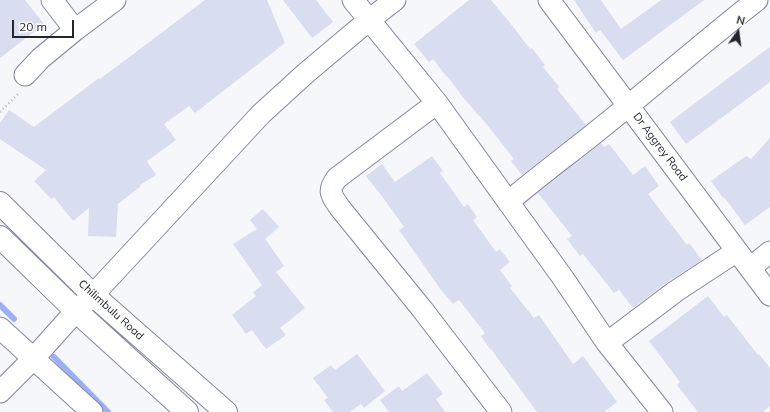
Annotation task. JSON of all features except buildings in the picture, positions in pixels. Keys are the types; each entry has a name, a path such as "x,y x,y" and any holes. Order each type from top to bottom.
{"main road":[{"name":"Chilimbulu Road","path":"0,203 92,295 226,412"},
{"path":"0,237 76,311 187,412"}],"street":[{"path":"52,0 75,30"},
{"path":"25,75 41,58 115,0"},
{"path":"353,0 437,103 563,278 607,342 662,412"},
{"path":"0,392 33,359 76,311 261,114 306,73 369,20 396,0"},
{"name":"Dr Aggrey Road","path":"549,0 770,294"},
{"path":"508,202 757,0"},
{"path":"437,103 337,178 332,186 332,195 340,208 422,309 501,412"},
{"path":"607,342 676,292 737,251"},
{"path":"750,268 770,252"},
{"path":"0,328 92,412"}],"waterway":[{"path":"0,305 14,319"},
{"path":"54,357 108,412"}]}
